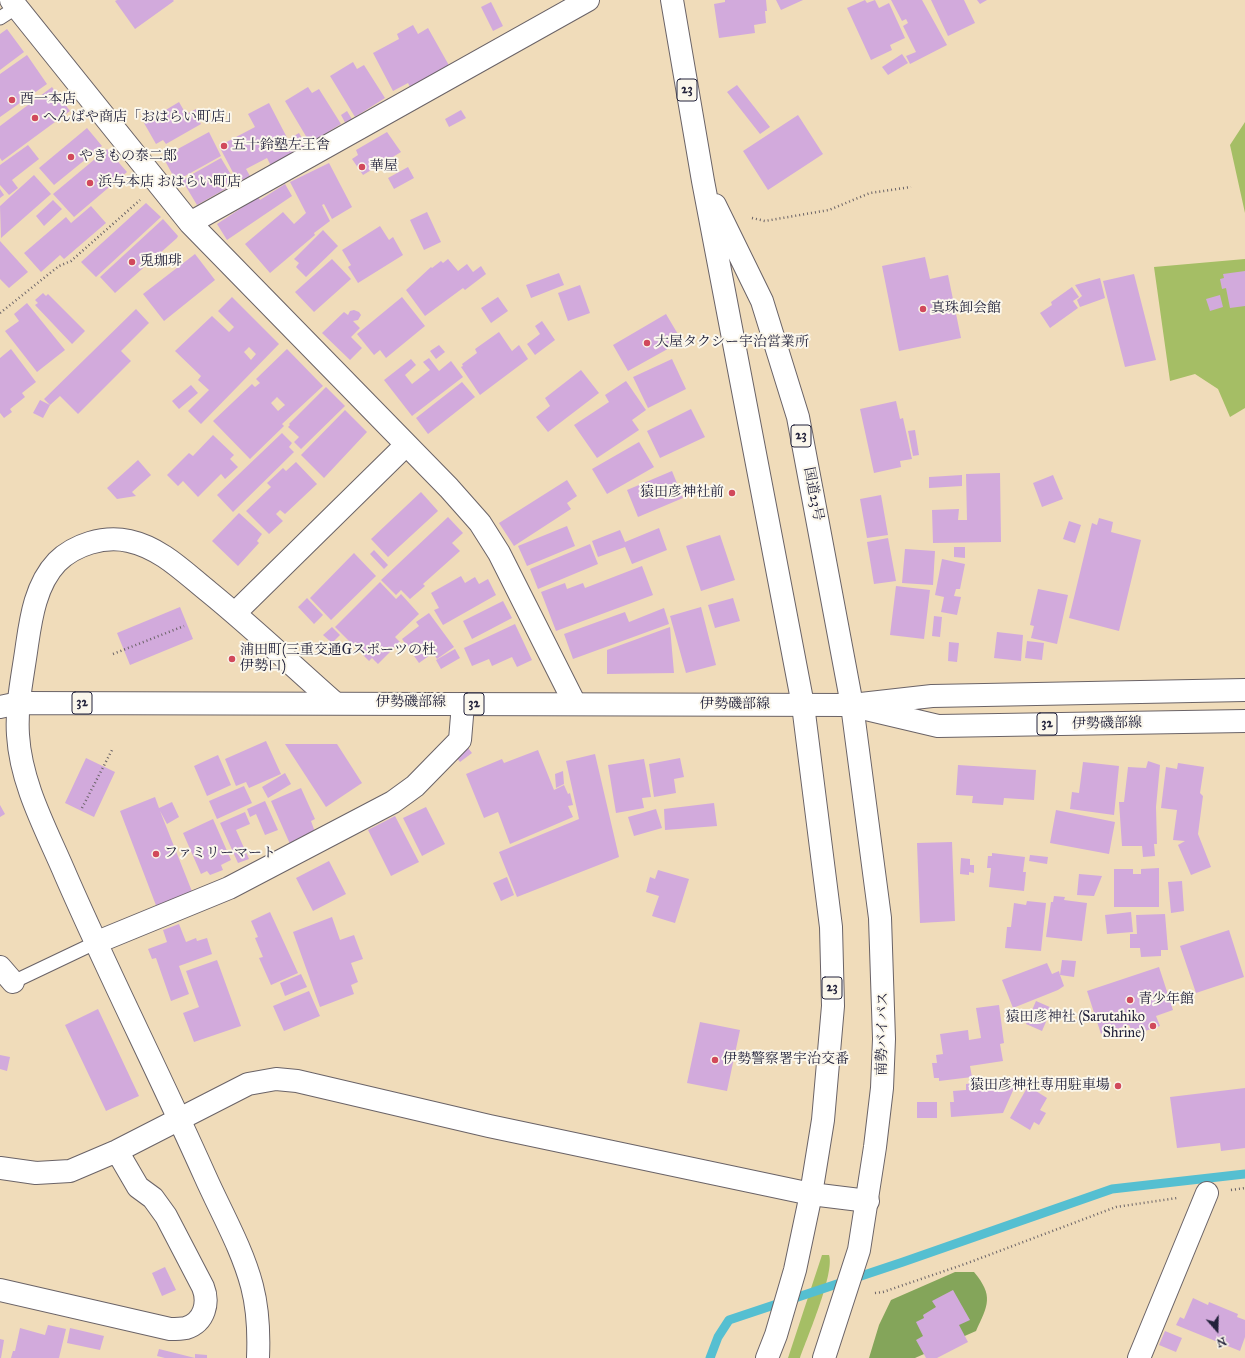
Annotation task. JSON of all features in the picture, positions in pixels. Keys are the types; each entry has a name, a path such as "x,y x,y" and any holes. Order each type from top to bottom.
{"main road":[{"path":"190,223 588,0"},
{"name":"国道23号","path":"672,0 703,181 803,705"},
{"path":"9,8 190,223 449,488 480,523 499,553 575,704"},
{"name":"国道23号","path":"703,181 762,301 798,417 852,705"},
{"path":"235,613 406,445"},
{"path":"258,1358 258,1336 252,1287 238,1248 179,1118 95,943 37,808 24,774 18,735 6,703 28,636 34,607 42,583 54,565 66,553 85,544 105,540 125,539 143,545 164,555 235,613 335,703"},
{"name":"伊勢磯部線","path":"6,703 852,705 932,696 1245,690"},
{"path":"95,943 230,888 393,802 415,786 460,740 463,704"},
{"name":"23","path":"767,1358 776,1335 795,1270 811,1194 823,1120 833,1006 831,927 803,705"},
{"name":"伊勢磯部線","path":"852,705 938,726 1245,721"},
{"name":"南勢バイパス","path":"824,1358 859,1250 868,1201 882,1088 884,1001 880,918 852,705"},
{"path":"0,1168 36,1173 70,1171 117,1151 248,1084 276,1079 297,1081 489,1126 811,1194 868,1201"},
{"path":"0,1290 170,1329 186,1328 194,1324 202,1316 206,1307 206,1296 196,1272 166,1216 154,1198 138,1187 117,1151"},
{"path":"1139,1358 1207,1193"}],"lane":[{"path":"6,975 95,943"}],"path":[{"path":"0,313 59,266 71,261 158,184"},
{"path":"745,217 765,221 829,210 870,193 911,187"},
{"path":"113,654 184,626"},
{"path":"82,808 112,750"},
{"path":"875,1293 883,1292 965,1264 1116,1207 1245,1188"}],"green space":[{"path":"1245,122 1245,213 1230,145"},
{"path":"1245,259 1245,408 1230,417 1218,389 1195,374 1170,381 1154,267"},
{"path":"822,1255 829,1255 830,1264 819,1306 800,1358 788,1358"},
{"path":"955,1272 974,1272 987,1294 984,1314 976,1331 915,1358 869,1358 879,1325 891,1300"}],"building":[{"path":"725,0 766,0 766,23 754,25 755,33 719,38 714,4 725,2"},
{"path":"776,0 803,0 781,10"},
{"path":"865,0 867,3 875,0 879,8 889,3 905,38 890,45 892,50 871,60 847,8"},
{"path":"891,0 922,0 947,45 910,64 906,56 916,52 903,26 908,23 906,19 902,21"},
{"path":"931,0 964,0 975,23 948,36"},
{"path":"977,0 987,0 980,4"},
{"path":"115,1 174,1 135,29"},
{"path":"491,2 503,26 493,31 481,7"},
{"path":"413,25 418,34 428,28 451,69 412,91 408,83 393,91 373,53 399,39 397,34"},
{"path":"7,29 24,52 0,70 0,34"},
{"path":"902,54 908,63 888,75 882,67"},
{"name":"酉一本店","path":"27,55 47,84 0,117 0,74"},
{"path":"353,62 357,69 364,65 385,98 355,117 330,76"},
{"path":"737,85 770,127 760,134 727,92"},
{"name":"へんばや商店「おはらい町店」","path":"52,87 70,111 2,161 0,158 0,126"},
{"path":"308,87 312,93 319,89 341,124 310,143 285,101"},
{"path":"179,102 186,114 196,109 199,114 196,116 201,124 166,144 163,140 156,144 144,123"},
{"path":"269,103 295,153 271,166 267,158 246,169 250,176 238,182 219,146 255,127 248,114"},
{"path":"461,110 466,118 449,127 445,119"},
{"path":"347,111 355,124 348,128 341,115"},
{"path":"798,115 823,154 768,190 743,151"},
{"name":"やきもの泰二郎","path":"87,128 102,146 54,185 39,168"},
{"path":"209,132 221,156 176,181 163,157"},
{"path":"387,132 401,152 363,175 352,159 358,155 356,150"},
{"path":"299,133 308,149 300,153 292,137"},
{"path":"28,145 39,159 12,180 18,188 9,195 0,185 0,165"},
{"name":"浜与本店 おはらい町店","path":"107,149 127,172 74,217 53,194"},
{"path":"221,158 236,183 197,205 182,180"},
{"path":"329,163 352,207 332,219 324,204 322,205 330,221 314,233 315,235 270,273 245,244 283,212 294,224 306,213 290,182"},
{"path":"408,167 414,178 394,189 388,178"},
{"path":"34,175 51,194 1,238 0,206"},
{"path":"285,184 292,196 227,240 217,224 258,197 260,200"},
{"path":"0,189 4,195 0,198"},
{"path":"53,200 62,209 44,226 36,216"},
{"path":"146,203 161,217 96,277 81,262"},
{"path":"91,206 106,223 64,259 60,255 41,272 24,253 66,217 71,223"},
{"path":"427,212 441,242 424,250 410,220"},
{"name":"兎珈琲","path":"163,219 178,236 177,238 115,293 100,277"},
{"path":"380,226 389,240 393,237 403,255 358,283 348,267 351,265 342,250"},
{"path":"323,230 338,246 306,277 296,267 299,263 294,259"},
{"path":"0,241 28,272 9,288 0,279"},
{"path":"195,254 215,280 164,321 143,294"},
{"name":"真珠卸会館","path":"925,257 930,279 948,275 961,338 899,351 882,266"},
{"path":"332,259 351,279 314,312 295,292"},
{"path":"448,259 458,271 467,264 473,272 481,266 486,274 465,290 463,288 425,316 406,290 431,267 432,268 441,261 443,263"},
{"path":"1245,271 1245,306 1230,308 1226,288 1222,289 1220,279 1224,278 1223,274"},
{"path":"559,273 564,285 531,298 526,285"},
{"path":"1134,274 1156,360 1125,367 1103,281"},
{"path":"1100,278 1105,298 1080,307 1077,300 1082,296 1075,285"},
{"path":"580,285 590,313 568,321 558,293"},
{"path":"1072,287 1079,297 1073,301 1078,308 1050,328 1040,313 1052,305 1051,302"},
{"path":"43,293 46,296 48,294 85,331 72,344 35,305 38,303 35,300"},
{"path":"1220,295 1223,307 1210,311 1206,299"},
{"path":"232,297 279,344 201,424 188,411 209,390 198,380 201,376 175,351 212,316 229,332 234,327 218,311","holes":["249,347 256,354 251,360 244,352"]},
{"path":"402,297 425,326 386,358 380,350 374,355 357,334"},
{"path":"498,297 508,311 491,323 481,308"},
{"path":"27,303 65,350 37,372 5,331 19,321 14,314"},
{"path":"136,309 149,323 121,351 131,361 78,414 60,396 50,405 44,399"},
{"path":"354,310 359,312 361,315 358,320 353,321 360,328 351,337 362,348 350,360 322,333 344,312 348,315 350,311"},
{"name":"大屋タクシー宇治営業所","path":"666,314 682,341 628,371 613,345"},
{"path":"542,321 555,340 535,355 527,344 540,334 535,326"},
{"path":"499,332 512,351 519,345 528,359 480,395 461,367 463,366 462,364 477,353 475,349"},
{"path":"439,345 445,352 436,359 430,351"},
{"path":"11,349 36,382 22,393 25,397 10,409 12,412 4,418 0,413 0,358"},
{"path":"287,349 323,386 282,424 284,426 250,459 213,421 252,384 255,387 260,383 256,379","holes":["277,397 285,405 278,411 271,403"]},
{"path":"429,358 439,371 451,361 463,377 412,416 384,380 411,359 416,365 405,375 412,384 430,370 423,362"},
{"path":"672,359 686,389 648,408 633,377"},
{"path":"581,370 599,393 548,432 536,417 550,406 545,398"},
{"path":"626,381 646,410 632,420 639,430 597,458 574,425 609,402 605,395"},
{"path":"462,382 475,397 428,434 416,418"},
{"path":"191,385 198,393 179,409 172,401"},
{"path":"326,387 345,406 301,449 294,442 299,437 288,427 290,425 289,424"},
{"path":"40,400 50,405 43,418 33,413"},
{"path":"896,401 900,419 903,418 912,459 900,461 901,467 874,473 860,409"},
{"path":"691,409 705,437 660,458 647,431"},
{"path":"345,410 367,432 324,478 301,455"},
{"path":"915,430 919,455 913,456 908,431"},
{"path":"282,433 292,443 289,447 294,452 233,512 217,495"},
{"path":"213,435 234,455 230,459 238,467 225,479 221,474 198,497 183,481 178,486 167,475 189,453 193,456"},
{"path":"639,442 654,467 607,494 592,469"},
{"path":"138,460 151,475 132,492 136,496 117,499 107,488"},
{"path":"296,462 317,484 285,514 280,510 276,514 283,521 269,534 246,511 271,487 267,483 283,468 286,471"},
{"path":"672,471 683,498 638,517 627,490"},
{"path":"1000,473 1001,542 933,543 932,510 959,509 958,520 967,520 966,474"},
{"path":"962,475 962,486 929,488 929,477"},
{"path":"1053,475 1063,499 1042,507 1033,483"},
{"path":"567,480 577,496 567,503 571,509 514,546 499,523"},
{"path":"421,492 438,511 388,557 371,539"},
{"path":"881,495 888,535 867,538 860,499"},
{"path":"239,513 262,534 257,541 259,543 238,566 212,541"},
{"path":"448,517 463,533 452,543 460,551 423,584 425,586 410,599 401,590 396,595 381,580"},
{"path":"1099,518 1113,522 1111,532 1141,540 1119,631 1069,618 1092,523 1097,525"},
{"path":"1069,521 1081,525 1075,543 1063,539"},
{"path":"567,526 575,546 527,566 518,546"},
{"path":"659,528 667,550 632,564 625,547 598,557 592,541 620,530 625,542"},
{"path":"720,535 735,580 701,591 686,546"},
{"path":"888,538 896,581 874,584 867,542"},
{"path":"590,544 598,564 538,589 530,569"},
{"path":"954,547 965,547 965,558 954,557"},
{"path":"905,549 935,551 933,585 902,583"},
{"path":"374,550 388,565 384,569 370,554"},
{"path":"354,553 376,576 331,620 310,598"},
{"path":"942,559 965,564 960,589 956,589 954,596 961,597 957,615 941,612 944,597 935,595"},
{"path":"642,566 653,595 556,631 541,592 565,583 567,589 583,583 585,588"},
{"path":"461,576 465,583 475,577 479,584 488,579 496,595 443,625 434,610 439,608 431,593"},
{"path":"380,582 396,599 401,594 419,614 395,637 400,642 378,664 372,658 369,661 335,627"},
{"path":"896,586 930,590 924,639 890,635"},
{"path":"1038,589 1068,595 1057,644 1031,638 1034,626 1030,625"},
{"path":"307,598 323,615 314,624 298,607"},
{"path":"733,598 740,621 715,628 708,605"},
{"path":"503,601 512,618 472,639 463,621"},
{"path":"180,607 193,639 130,665 117,633"},
{"path":"701,607 716,665 686,673 670,616"},
{"path":"664,608 669,624 573,659 564,634 625,612 629,622"},
{"path":"429,613 454,647 437,659 433,653 419,663 402,639 419,626 416,622"},
{"path":"934,616 942,617 940,637 932,636"},
{"path":"515,624 532,660 517,667 512,657 492,666 489,659 472,666 464,648"},
{"path":"332,627 340,635 332,643 323,635"},
{"path":"670,627 674,673 607,674 607,650"},
{"path":"997,632 1023,635 1021,661 994,658"},
{"path":"1027,641 1044,643 1042,660 1025,658"},
{"path":"949,642 959,643 957,662 948,661"},
{"path":"455,649 460,658 441,669 436,660"},
{"path":"266,741 281,774 249,788 246,782 236,786 225,759"},
{"path":"285,744 337,744 362,783 326,807"},
{"path":"468,748 472,753 460,762 456,757"},
{"path":"538,750 554,790 564,785 568,794 570,793 573,805 568,806 573,817 510,844 498,812 484,818 466,774 502,759 504,763"},
{"path":"595,754 619,857 517,897 499,852 579,819 566,761"},
{"path":"218,755 231,785 207,796 194,766"},
{"path":"86,758 115,772 94,817 65,803"},
{"path":"680,758 684,777 674,779 676,793 654,797 649,764"},
{"path":"644,759 651,797 642,798 644,808 616,813 608,765"},
{"path":"1148,761 1160,765 1156,807 1157,844 1154,844 1155,856 1143,857 1142,846 1122,846 1119,802 1124,802 1128,767 1146,768"},
{"path":"1083,762 1119,766 1114,815 1070,809 1072,792 1079,793"},
{"path":"1178,763 1204,767 1200,793 1203,796 1198,834 1211,867 1191,875 1178,845 1185,841 1173,840 1177,810 1161,808 1166,767 1177,769"},
{"path":"958,765 1036,770 1034,800 1004,798 1003,805 972,803 973,796 956,795"},
{"path":"563,771 564,784 556,788 555,774"},
{"path":"285,773 291,784 268,798 262,787"},
{"path":"244,786 252,803 217,819 209,801"},
{"path":"301,788 315,819 311,821 315,832 290,844 271,801"},
{"path":"155,797 159,808 172,802 179,817 167,824 160,811 193,894 157,908 120,811"},
{"path":"265,801 278,830 265,835 256,814 250,817 247,809"},
{"path":"714,803 717,826 665,830 664,809"},
{"path":"0,805 5,814 0,817"},
{"path":"426,807 445,844 422,856 403,818"},
{"path":"656,809 662,828 634,836 628,817"},
{"path":"1056,810 1115,822 1109,854 1050,843"},
{"path":"245,812 250,824 236,830 249,859 238,863 220,823"},
{"path":"395,816 419,862 391,876 368,830"},
{"path":"213,819 231,860 221,865 223,870 210,875 207,871 201,874 183,833"},
{"path":"952,842 955,921 920,923 917,843"},
{"path":"992,853 1025,857 1023,872 1026,872 1024,891 989,887 991,868 987,868 988,856 992,856"},
{"path":"1030,855 1048,857 1047,864 1029,861"},
{"path":"961,858 970,859 970,865 974,865 974,873 969,872 969,875 960,874"},
{"path":"329,861 346,894 313,911 296,878"},
{"path":"1159,868 1159,907 1114,907 1114,869 1133,869 1133,874 1141,874 1141,869"},
{"path":"658,870 689,879 675,923 652,916 659,896 646,892 650,877 655,879"},
{"path":"1079,874 1102,876 1094,896 1077,895"},
{"path":"507,877 514,895 501,901 493,883"},
{"path":"1182,881 1184,911 1171,913 1168,882"},
{"path":"1054,896 1065,897 1064,900 1087,903 1082,941 1046,937 1051,902 1053,902"},
{"path":"1027,901 1046,903 1041,951 1005,948 1007,927 1011,927 1014,903 1026,905"},
{"path":"270,912 298,973 271,985 259,958 263,957 255,938 258,937 251,921"},
{"path":"1131,912 1133,932 1107,934 1105,915"},
{"path":"1165,914 1168,950 1161,950 1161,956 1141,957 1140,948 1130,948 1130,934 1137,934 1136,915"},
{"path":"332,917 340,940 354,935 363,959 351,963 358,982 351,985 354,994 320,1007 293,932"},
{"path":"179,924 186,942 196,938 197,941 207,938 212,954 179,966 189,994 171,1001 156,958 152,959 148,949 167,942 163,930"},
{"path":"1229,930 1244,977 1196,993 1180,946"},
{"path":"217,960 241,1026 194,1042 183,1013 199,1007 186,971"},
{"path":"1062,960 1076,961 1074,977 1060,975"},
{"path":"1047,963 1052,974 1059,971 1064,986 1058,990 1013,1008 1002,980"},
{"name":"青少年館","path":"1159,967 1173,1010 1156,1016 1160,1026 1133,1035 1129,1025 1101,1034 1087,991"},
{"path":"301,974 307,987 285,996 280,983"},
{"path":"309,991 320,1016 284,1031 273,1006"},
{"path":"1036,1001 1052,1008 1042,1031 1026,1024"},
{"path":"999,1005 1004,1043 1000,1044 1003,1061 970,1066 972,1077 939,1081 939,1078 934,1078 932,1063 937,1063 936,1055 943,1054 940,1034 968,1030 969,1040 981,1038 976,1008"},
{"path":"98,1009 139,1096 106,1111 65,1025"},
{"path":"700,1022 740,1030 727,1091 687,1083"},
{"path":"0,1055 10,1057 7,1071 0,1069"},
{"path":"1019,1077 1003,1113 951,1117 950,1102 954,1102 953,1091 966,1090 966,1084"},
{"path":"1028,1086 1047,1098 1040,1110 1046,1113 1039,1125 1034,1122 1030,1130 1010,1118"},
{"path":"1245,1088 1245,1148 1221,1151 1220,1143 1177,1148 1170,1097"},
{"path":"917,1102 937,1102 937,1118 917,1118"},
{"path":"165,1267 176,1290 162,1296 152,1273"},
{"path":"953,1290 970,1320 959,1325 968,1342 937,1358 926,1358 916,1340 923,1336 916,1322 924,1318 923,1315 936,1307 932,1301"},
{"path":"1193,1298 1208,1305 1209,1302 1238,1314 1237,1317 1245,1320 1245,1337 1240,1351 1176,1325 1180,1317 1184,1319"},
{"path":"48,1325 66,1329 59,1358 11,1358 13,1351 15,1351 20,1328 45,1335"},
{"path":"70,1328 104,1336 100,1350 67,1343"},
{"path":"1165,1331 1182,1338 1176,1352 1159,1345"},
{"path":"0,1339 4,1340 1,1358 0,1358"},
{"path":"159,1349 195,1358 165,1358 157,1356"},
{"path":"195,1354 207,1355 207,1358 195,1358"}],"waterway":[{"path":"710,1358 718,1337 729,1320 903,1262 1112,1189 1245,1174"}],"place":[{"name":"酉一本店","path":"12,100"},
{"name":"へんばや商店「おはらい町店」","path":"35,118"},
{"name":"五十鈴塾左王舎","path":"224,146"},
{"name":"やきもの泰二郎","path":"71,157"},
{"name":"華屋","path":"362,167"},
{"name":"浜与本店 おはらい町店","path":"90,183"},
{"name":"兎珈琲","path":"132,262"},
{"name":"真珠卸会館","path":"923,309"},
{"name":"大屋タクシー宇治営業所","path":"647,343"},
{"name":"猿田彦神社前","path":"732,493"},
{"name":"浦田町(三重交通Gスポーツの杜 伊勢口)","path":"232,659"},
{"name":"ファミリーマート","path":"156,854"},
{"name":"青少年館","path":"1130,1000"},
{"name":"猿田彦神社 (Sarutahiko Shrine)","path":"1153,1026"},
{"name":"伊勢警察署宇治交番","path":"715,1060"},
{"name":"猿田彦神社専用駐車場","path":"1118,1086"}]}
